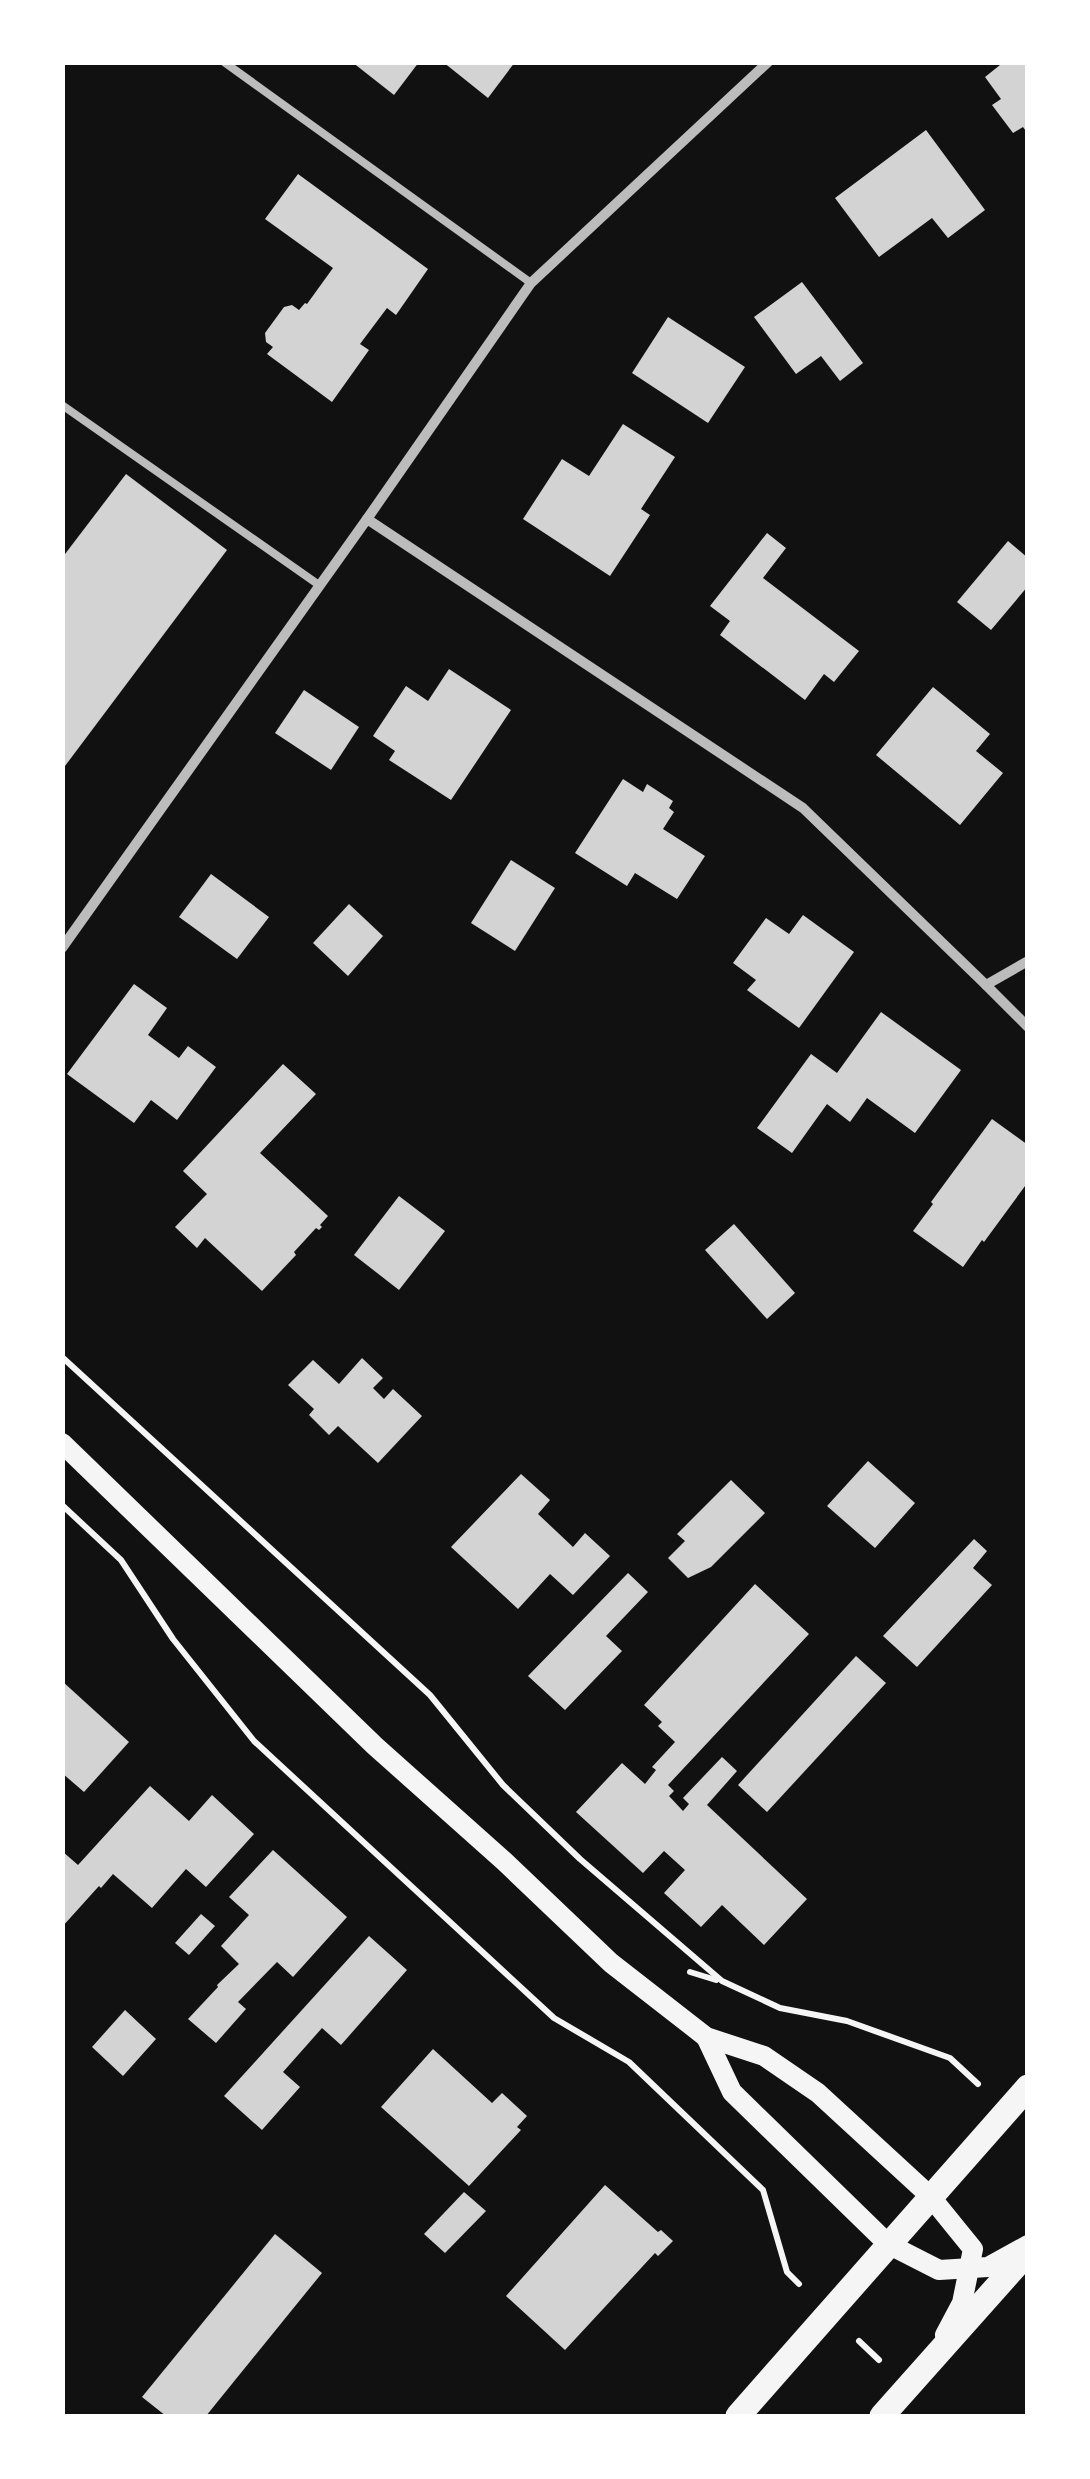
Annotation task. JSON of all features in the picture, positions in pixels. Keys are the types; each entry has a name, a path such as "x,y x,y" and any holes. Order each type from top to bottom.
{"main road":[{"path":"62,1442 400,1769 611,1963 706,2037 764,2056 818,2093 930,2196 973,2248 962,2303 917,2379"},
{"path":"706,2037 732,2092 888,2244 939,2270 988,2267 1028,2249"},
{"path":"738,2416 1028,2087"},
{"path":"882,2416 1028,2249"}],"street":[{"path":"62,948 531,283 768,62"},
{"path":"367,519 803,808 1028,1027"},
{"path":"986,985 1028,961"}],"lane":[{"path":"224,62 531,283"},
{"path":"62,406 319,585"}],"path":[{"path":"62,1357 430,1695 503,1785 580,1858 722,1981 780,2008 847,2021 950,2058 1007,2112"},
{"path":"62,1506 121,1560 173,1638 254,1741 554,2018 629,2062 764,2190 787,2272 829,2313 917,2379"}],"building":[{"path":"352,62 419,62 394,95"},
{"path":"443,62 515,62 488,98"},
{"path":"997,62 1028,62 1028,134 1023,127 1013,133 992,105 1001,99 985,77 1000,65"},
{"path":"926,130 985,210 948,238 932,218 879,257 835,198"},
{"path":"298,174 428,269 396,315 387,308 360,344 369,350 332,402 267,354 273,347 266,342 265,333 284,307 292,305 299,310 307,304 333,268 265,219"},
{"path":"802,282 863,363 840,381 821,356 796,374 754,317"},
{"path":"668,317 745,367 708,423 632,373"},
{"path":"623,424 675,457 641,509 650,515 610,576 523,519 562,459 589,476"},
{"path":"126,474 227,550 62,770 62,558"},
{"path":"767,533 786,548 763,578 859,651 834,682 824,674 805,700 720,635 730,621 710,606"},
{"path":"1008,541 1028,558 1028,586 991,630 957,602"},
{"path":"449,669 511,710 451,800 389,760 395,751 373,736 406,686 428,701"},
{"path":"933,687 990,734 976,751 1003,773 960,825 876,755"},
{"path":"304,690 359,727 331,770 275,733"},
{"path":"623,779 643,792 647,784 673,801 669,808 674,812 663,829 705,856 677,899 635,873 627,886 575,853"},
{"path":"511,860 555,888 515,951 471,923"},
{"path":"211,874 269,917 237,959 179,917"},
{"path":"349,904 383,936 348,976 313,943"},
{"path":"803,915 854,952 799,1028 747,990 756,980 733,963 766,918 789,934"},
{"path":"134,984 167,1008 148,1035 179,1058 188,1046 216,1067 177,1120 151,1100 134,1123 67,1074"},
{"path":"881,1012 961,1070 915,1133 867,1098 850,1122 827,1104 792,1153 757,1128 811,1054 837,1073"},
{"path":"283,1064 316,1094 260,1153 328,1216 262,1291 205,1238 197,1248 175,1227 207,1194 183,1171"},
{"path":"992,1119 1028,1145 1028,1182 963,1267 913,1231"},
{"path":"399,1196 445,1231 399,1290 354,1255"},
{"path":"734,1224 795,1293 767,1319 705,1250"},
{"path":"362,1358 383,1378 373,1388 384,1399 393,1389 422,1416 378,1463 338,1426 329,1435 309,1415 314,1409 288,1385 313,1360 339,1384"},
{"path":"868,1461 915,1503 875,1548 827,1506"},
{"path":"521,1474 550,1500 538,1514 573,1547 585,1533 610,1556 573,1595 550,1574 518,1609 451,1547"},
{"path":"731,1480 765,1513 711,1567 688,1578 668,1558 685,1541 677,1534"},
{"path":"974,1539 987,1551 973,1568 992,1585 917,1667 883,1636"},
{"path":"628,1573 648,1592 606,1636 622,1651 565,1710 528,1676"},
{"path":"755,1584 809,1634 668,1785 674,1791 669,1796 683,1811 689,1804 683,1798 722,1757 737,1771 707,1805 807,1899 764,1945 722,1905 701,1927 664,1893 685,1870 664,1851 643,1873 576,1812 622,1763 645,1784 656,1770 652,1767 675,1742 644,1705"},
{"path":"856,1656 886,1683 767,1812 738,1785"},
{"path":"62,1681 129,1742 84,1792 62,1773"},
{"path":"150,1786 189,1821 212,1795 254,1834 206,1887 186,1869 152,1908 113,1874 62,1927 62,1851 78,1865"},
{"path":"273,1850 347,1917 293,1977 277,1962 238,2002 246,2009 216,2043 188,2019 239,1964 221,1946 249,1915 229,1897"},
{"path":"201,1914 215,1926 189,1955 175,1943"},
{"path":"369,1936 407,1970 341,2045 322,2028 283,2072 300,2087 262,2130 224,2096"},
{"path":"125,2010 156,2039 123,2076 92,2047"},
{"path":"433,2049 492,2103 502,2093 527,2116 517,2127 521,2130 469,2186 381,2107"},
{"path":"605,2185 673,2241 658,2256 655,2253 565,2350 506,2296"},
{"path":"464,2192 486,2211 445,2253 424,2234"},
{"path":"275,2234 322,2273 206,2416 166,2416 142,2397"}]}
